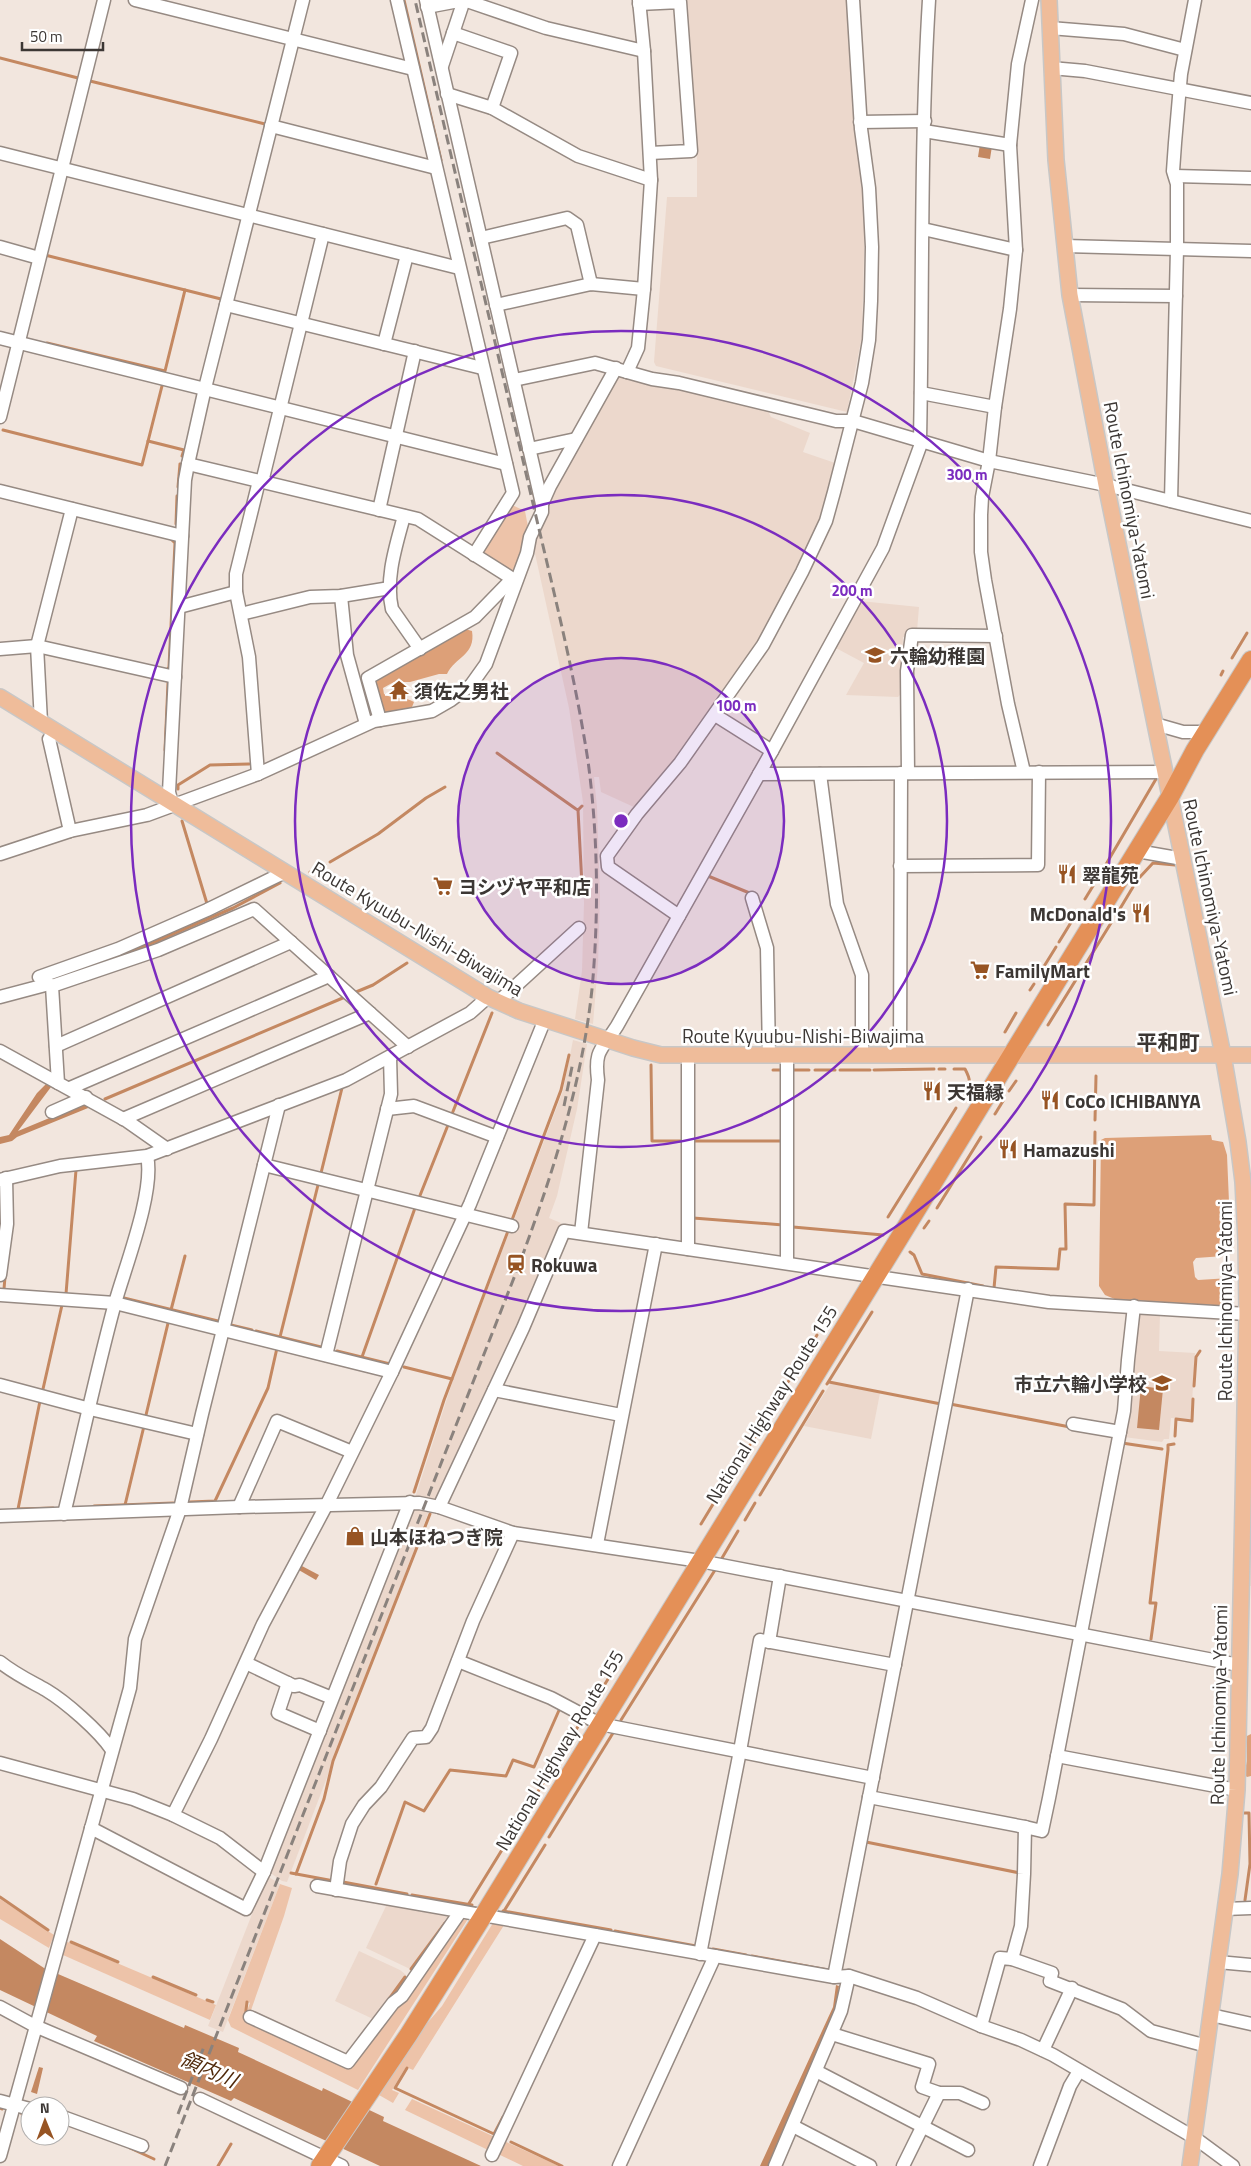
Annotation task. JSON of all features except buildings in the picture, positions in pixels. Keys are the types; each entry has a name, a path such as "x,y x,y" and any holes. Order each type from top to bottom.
{"highway":[{"name":"National Highway Route 155","path":"324,2160 409,2034 483,1916 1170,796 1206,732 1251,660"}],"main road":[{"name":"Route Ichinomiya-Yatomi","path":"1049,0 1056,160 1070,295 1106,484 1223,1055 1243,1182 1246,1240 1248,1401 1243,1675 1237,1790 1225,1909 1190,2166"},
{"name":"Route Kyuubu-Nishi-Biwajima","path":"0,697 493,999 608,1040 661,1055 688,1056 900,1054 1251,1055"}],"street":[{"path":"0,417 104,0"},
{"path":"135,0 413,69"},
{"path":"172,804 169,792 182,536 188,464 205,388 303,0"},
{"path":"397,0 482,368 513,493 474,555"},
{"path":"442,67 464,0"},
{"path":"0,854 70,831 140,816 258,774 366,724 432,711 471,685 486,664 514,580 527,553 530,537 542,512 542,504 426,3 464,0 546,28 644,51"},
{"path":"679,916 608,867 607,856 637,814 680,764 763,645 802,572 826,521 853,421 869,340 872,247 869,188 860,122 853,0"},
{"path":"581,1233 598,1080 596,1063 598,1050 608,1040 679,916 883,548 921,441 924,126 929,0"},
{"path":"1024,772 1008,704 982,552 982,497 989,461 1010,309 1016,250 1010,145 1018,64 1032,0"},
{"path":"1171,501 1177,250 1177,184 1174,143 1185,50 1195,0"},
{"path":"542,504 576,439 621,370 638,348 651,180 656,153 644,51 643,3 680,2 691,151 656,153"},
{"path":"1050,28 1124,34 1146,38 1151,43 1185,50"},
{"path":"453,33 511,53 492,108"},
{"path":"1052,68 1085,71 1251,103"},
{"path":"448,94 492,108 578,156 651,180"},
{"path":"860,122 924,126 1010,145"},
{"path":"271,126 436,168"},
{"path":"0,153 459,268"},
{"path":"1175,176 1251,178"},
{"path":"481,238 567,218 577,225 591,284"},
{"path":"923,229 1016,250"},
{"path":"258,774 249,657 236,592 236,574 323,234"},
{"path":"1065,246 1251,251"},
{"path":"0,248 39,258"},
{"path":"384,344 406,255"},
{"path":"496,305 591,284 644,289"},
{"path":"1070,295 1176,296"},
{"path":"226,305 482,368"},
{"path":"0,338 506,464"},
{"path":"379,510 415,351"},
{"path":"514,380 595,363 836,421 853,421 989,461 1106,484 1251,521"},
{"path":"921,393 995,407"},
{"path":"530,449 576,439"},
{"path":"188,464 418,519 514,580"},
{"path":"0,491 182,536"},
{"path":"70,831 49,739 37,646 72,509"},
{"path":"404,516 390,574 392,609 420,649"},
{"path":"380,720 368,678 475,617 514,580"},
{"path":"241,614 310,597 341,596 390,588"},
{"path":"179,607 236,592"},
{"path":"341,596 347,655 366,724"},
{"path":"900,1054 900,866 907,672 912,635 996,636"},
{"path":"0,649 37,646 175,677"},
{"path":"715,715 772,751"},
{"path":"1155,724 1184,732 1206,732"},
{"path":"900,866 1038,865 1039,772"},
{"path":"759,774 1165,772"},
{"path":"820,774 836,904 862,975 862,1055"},
{"path":"1136,851 1183,859"},
{"path":"58,1083 50,985 39,977 118,949 208,910 285,872"},
{"path":"752,898 767,948 770,1055"},
{"path":"0,997 50,985 158,950 254,909 408,1047"},
{"path":"0,1275 7,1224 3,1179 60,1166 147,1156 346,1080 470,1014 493,999 579,928"},
{"path":"56,1046 291,942"},
{"path":"70,1088 329,976"},
{"path":"123,1119 370,1013"},
{"path":"173,1815 266,1618 327,1504 392,1372 464,1215 545,1019"},
{"path":"0,1051 86,1097 167,1149"},
{"path":"787,1055 787,1263"},
{"path":"688,1056 688,1248"},
{"path":"326,1355 391,1094 390,1057"},
{"path":"52,1112 86,1097"},
{"path":"0,2156 54,1955 130,1688 135,1639 180,1509 279,1105"},
{"path":"387,1109 414,1106 497,1137"},
{"path":"64,1514 115,1304 145,1197 150,1167 147,1156"},
{"path":"264,1165 512,1226"},
{"path":"438,1507 494,1390 564,1231 875,1275 1049,1302 1247,1314"},
{"path":"597,1544 656,1244"},
{"path":"834,1977 968,1290"},
{"path":"0,1295 115,1304 224,1329 392,1372"},
{"path":"869,1797 1042,1831 1124,1411 1134,1306"},
{"path":"0,1385 90,1409 197,1434"},
{"path":"494,1390 621,1415"},
{"path":"239,1507 277,1422 352,1452"},
{"path":"1073,1424 1120,1432"},
{"path":"91,1828 246,1909 264,1872 410,1502"},
{"path":"0,1516 410,1502 438,1507 513,1533 597,1544 700,1561 907,1600 1081,1634 1243,1675"},
{"path":"336,1890 340,1861 352,1824 364,1805 381,1787 413,1738 426,1737 432,1728 473,1621 513,1533"},
{"path":"769,1642 780,1576"},
{"path":"700,1954 760,1640 895,1665"},
{"path":"458,1661 550,1698 600,1724 873,1778"},
{"path":"0,1662 21,1678 61,1700 106,1741 112,1750"},
{"path":"246,1663 294,1686 300,1685 332,1698"},
{"path":"288,1683 278,1713 320,1731"},
{"path":"1058,1756 1237,1790"},
{"path":"0,1763 133,1799 173,1815 220,1838 264,1872"},
{"path":"1012,1959 1021,1926 1024,1827"},
{"path":"316,1886 834,1977 849,1976 917,1998 1043,2050 1195,2138 1233,2166"},
{"path":"1225,1909 1251,1908"},
{"path":"250,2017 348,2062 393,2003 402,1996 460,1912"},
{"path":"492,2155 595,1935"},
{"path":"619,2166 715,1956"},
{"path":"981,2026 1000,1958 1012,1959 1052,1973 1050,1981 1122,2009 1151,2031 1207,2046"},
{"path":"1218,1962 1251,1965"},
{"path":"775,2166 841,2011 849,1976"},
{"path":"1043,2050 1072,1988"},
{"path":"0,2007 35,2026 181,2088"},
{"path":"1211,2015 1251,2024"},
{"path":"832,2034 929,2064 922,2087 939,2093 960,2093 983,2103"},
{"path":"816,2071 968,2150"},
{"path":"1040,2166 1070,2086 1080,2072"},
{"path":"903,2166 939,2093"},
{"path":"200,2099 324,2160 342,2166"},
{"path":"0,2101 20,2106"},
{"path":"70,2120 142,2146"},
{"path":"793,2126 870,2166"}],"shaded area":[{"path":"685,0 846,0 853,117 865,213 862,336 847,412 656,366 654,362 667,197 697,197 697,155"},
{"path":"624,376 768,411 771,417 810,433 803,452 838,464 822,517 801,566 761,641 689,744 636,808 601,792 599,777 594,777 600,896 598,964 593,1024 575,1019 582,971 584,904 583,802 569,708 532,540 543,520 557,481 614,379"},
{"path":"512,505 525,511 529,532 524,550 513,570 508,571 485,555 485,550"},
{"name":"六輪幼稚園","path":"860,601 919,607 917,631 909,637 903,637 900,695 898,697 846,695 864,663 834,647"},
{"path":"465,629 472,631 471,645 468,651 447,674 439,674 410,682 394,682 383,688 384,694 388,696 414,702 410,712 382,714 372,680"},
{"path":"573,1040 587,1044 577,1109 557,1196 549,1218 561,1223 537,1287 435,1499 430,1502 415,1498 453,1380 563,1091"},
{"path":"1211,1135 1212,1140 1223,1142 1227,1155 1231,1249 1224,1256 1196,1258 1193,1262 1195,1277 1198,1280 1230,1278 1231,1306 1117,1300 1105,1295 1099,1286 1101,1140 1105,1138"},
{"name":"市立六輪小学校","path":"1139,1312 1160,1313 1159,1351 1195,1353 1191,1419 1171,1418 1169,1439 1164,1439 1162,1442 1124,1437"},
{"path":"831,1383 880,1393 871,1439 804,1426"},
{"path":"1251,1460 1251,1586 1249,1586"},
{"path":"413,1507 429,1511 287,1882 282,1881 269,1872"},
{"path":"1251,1734 1251,1776 1247,1777 1244,1774 1247,1761 1247,1736"},
{"path":"267,1876 280,1884 223,2032 208,2026"},
{"path":"280,1884 292,1888 250,2013 245,2016 250,2003 247,2001 243,2018 348,2069 395,2006 405,2000 451,1936 458,1921 468,1919 358,2090 231,2027 228,2020"},
{"path":"0,1899 54,1935 49,1948 0,1919"},
{"path":"387,1904 448,1916 410,1969 366,1948"},
{"path":"506,1922 413,2070 406,2067 392,2090 399,2093 393,2103 379,2095 422,2029 442,2006 493,1923"},
{"path":"65,1941 216,2005 210,2020 63,1955 61,1952"},
{"path":"359,1951 400,1970 406,1975 373,2019 335,2001"},
{"path":"412,2099 497,2138 492,2148 486,2149 405,2110"},
{"path":"502,2140 559,2166 523,2166 498,2154"}],"water":[{"path":"980,144 992,146 990,159 978,157"},
{"path":"46,1084 51,1087 18,1131 88,1102 93,1106 17,1137 12,1141 0,1144 0,1137 9,1135 37,1093"},
{"path":"1141,1386 1163,1389 1159,1430 1137,1428"},
{"path":"300,1565 319,1575 316,1580 297,1569"},
{"name":"領内川","path":"0,1939 44,1968 184,2028 185,2025 239,2048 238,2052 322,2091 323,2088 384,2117 383,2121 481,2166 380,2166 234,2098 231,2101 94,2041 97,2036 0,1990"},
{"path":"836,1985 839,1986 836,2007 768,2166 760,2166 833,2007"},
{"path":"39,2067 43,2068 37,2094 31,2092"}],"waterway":[{"path":"404,0 441,160"},
{"path":"0,58 78,78"},
{"path":"90,81 265,124"},
{"path":"45,255 221,299"},
{"path":"47,343 165,371 185,290"},
{"path":"3,430 142,465 163,382"},
{"path":"148,441 184,450 182,456"},
{"path":"178,487 180,464"},
{"path":"176,524 177,496"},
{"path":"167,670 169,667 175,543 170,538"},
{"path":"1232,658 1247,633"},
{"path":"1221,675 1223,671"},
{"path":"165,750 168,683"},
{"path":"497,753 576,809 578,810 582,806"},
{"path":"178,789 178,785 210,765 249,764"},
{"path":"1098,878 1156,779"},
{"path":"330,862 378,834 426,798 445,787"},
{"path":"578,810 581,887"},
{"path":"182,821 208,907"},
{"path":"1139,878 1153,863 1175,865"},
{"path":"310,872 325,865"},
{"path":"708,876 752,894"},
{"path":"64,975 134,951 233,908 280,883"},
{"path":"1085,899 1093,886"},
{"path":"1118,912 1133,887"},
{"path":"1059,942 1078,911"},
{"path":"1048,1025 1111,923"},
{"path":"1038,976 1056,947"},
{"path":"356,992 373,985 407,963"},
{"path":"1030,990 1034,984"},
{"path":"105,1099 345,997"},
{"path":"452,1114 492,1013"},
{"path":"1005,1032 1016,1013"},
{"path":"512,1220 561,1090 569,1055"},
{"path":"651,1065 652,1141 682,1141"},
{"path":"874,1070 934,1069"},
{"path":"939,1069 945,1069"},
{"path":"954,1069 965,1069 968,1076 969,1085 964,1094"},
{"path":"773,1070 780,1070"},
{"path":"791,1070 809,1070"},
{"path":"815,1070 835,1070"},
{"path":"840,1070 870,1070"},
{"path":"1095,1120 1096,1076"},
{"path":"1009,1091 1016,1081"},
{"path":"321,1173 342,1088"},
{"path":"995,1114 1003,1101"},
{"path":"888,1217 956,1108"},
{"path":"419,1198 448,1125"},
{"path":"994,1288 996,1267 1058,1269 1060,1249 1066,1249 1065,1204 1094,1205 1095,1132"},
{"path":"937,1208 981,1137"},
{"path":"692,1141 783,1141"},
{"path":"66,1294 76,1170"},
{"path":"280,1337 318,1185"},
{"path":"362,1357 415,1208"},
{"path":"693,1218 783,1225"},
{"path":"924,1228 929,1221"},
{"path":"793,1227 883,1235"},
{"path":"414,1492 444,1400 508,1231"},
{"path":"910,1252 914,1255 922,1274 983,1286"},
{"path":"171,1310 185,1256"},
{"path":"5,1277 4,1289 7,1290"},
{"path":"124,1298 222,1322"},
{"path":"43,1389 62,1305"},
{"path":"826,1321 832,1310"},
{"path":"827,1384 872,1312"},
{"path":"146,1415 169,1319"},
{"path":"231,1325 252,1330"},
{"path":"256,1331 321,1347"},
{"path":"803,1359 817,1335"},
{"path":"190,1502 215,1501 268,1388 277,1348"},
{"path":"337,1351 390,1364"},
{"path":"1194,1386 1196,1357 1200,1351"},
{"path":"404,1367 452,1379"},
{"path":"784,1388 792,1376"},
{"path":"829,1382 941,1404"},
{"path":"760,1495 823,1391"},
{"path":"1175,1436 1176,1419 1192,1421 1193,1399"},
{"path":"40,1401 18,1509 53,1508"},
{"path":"771,1410 776,1402"},
{"path":"950,1404 1070,1427"},
{"path":"755,1437 762,1425"},
{"path":"125,1505 144,1426"},
{"path":"1122,1443 1162,1449"},
{"path":"1151,1639 1156,1603 1150,1603 1168,1445 1174,1444"},
{"path":"727,1482 750,1445"},
{"path":"701,1524 721,1491"},
{"path":"94,1506 173,1503"},
{"path":"745,1520 755,1503"},
{"path":"296,1874 324,1799 333,1761 430,1514"},
{"path":"722,1558 738,1531"},
{"path":"621,1720 715,1570"},
{"path":"587,1713 618,1663"},
{"path":"376,1884 405,1802 424,1811 450,1770 506,1776 513,1760 534,1767 560,1708"},
{"path":"468,1905 582,1720"},
{"path":"549,1837 613,1733"},
{"path":"1242,1813 1249,1813 1250,1864 1245,1900"},
{"path":"866,1842 1020,1873"},
{"path":"504,1911 545,1845"},
{"path":"291,1873 334,1881"},
{"path":"343,1882 407,1894"},
{"path":"412,1895 472,1905"},
{"path":"0,1897 48,1930"},
{"path":"503,1911 611,1930"},
{"path":"411,1969 445,1923"},
{"path":"615,1931 696,1946"},
{"path":"71,1942 118,1962"},
{"path":"713,1949 746,1955"},
{"path":"752,1956 828,1970"},
{"path":"153,1977 196,1995"},
{"path":"389,1999 405,1977"},
{"path":"207,2000 213,2002"},
{"path":"245,2018 247,2002"},
{"path":"407,2068 395,2088 494,2134 503,2117"},
{"path":"511,2142 562,2166"},
{"path":"218,2166 231,2144"},
{"path":"130,2148 154,2159"}],"railway":[{"path":"165,2166 519,1265 554,1163 573,1095 581,1060 592,989 596,932 596,846 588,761 582,724 559,615 415,0"},
{"path":"564,1106 573,1062"},
{"path":"178,2114 205,2044"}],"place":[{"name":"六輪幼稚園","path":"875,655"},
{"name":"須佐之男社","path":"399,690"},
{"name":"翠龍苑","path":"1067,874"},
{"name":"ヨシヅヤ平和店","path":"443,886"},
{"name":"McDonald's","path":"1141,913"},
{"name":"FamilyMart","path":"980,970"},
{"name":"天福縁","path":"932,1091"},
{"name":"CoCo ICHIBANYA","path":"1050,1100"},
{"name":"Hamazushi","path":"1008,1149"},
{"name":"Rokuwa","path":"516,1264"},
{"name":"市立六輪小学校","path":"1162,1383"},
{"name":"山本ほねつぎ院","path":"355,1536"}],"district":[{"name":"平和町","path":"1168,1042"}]}
